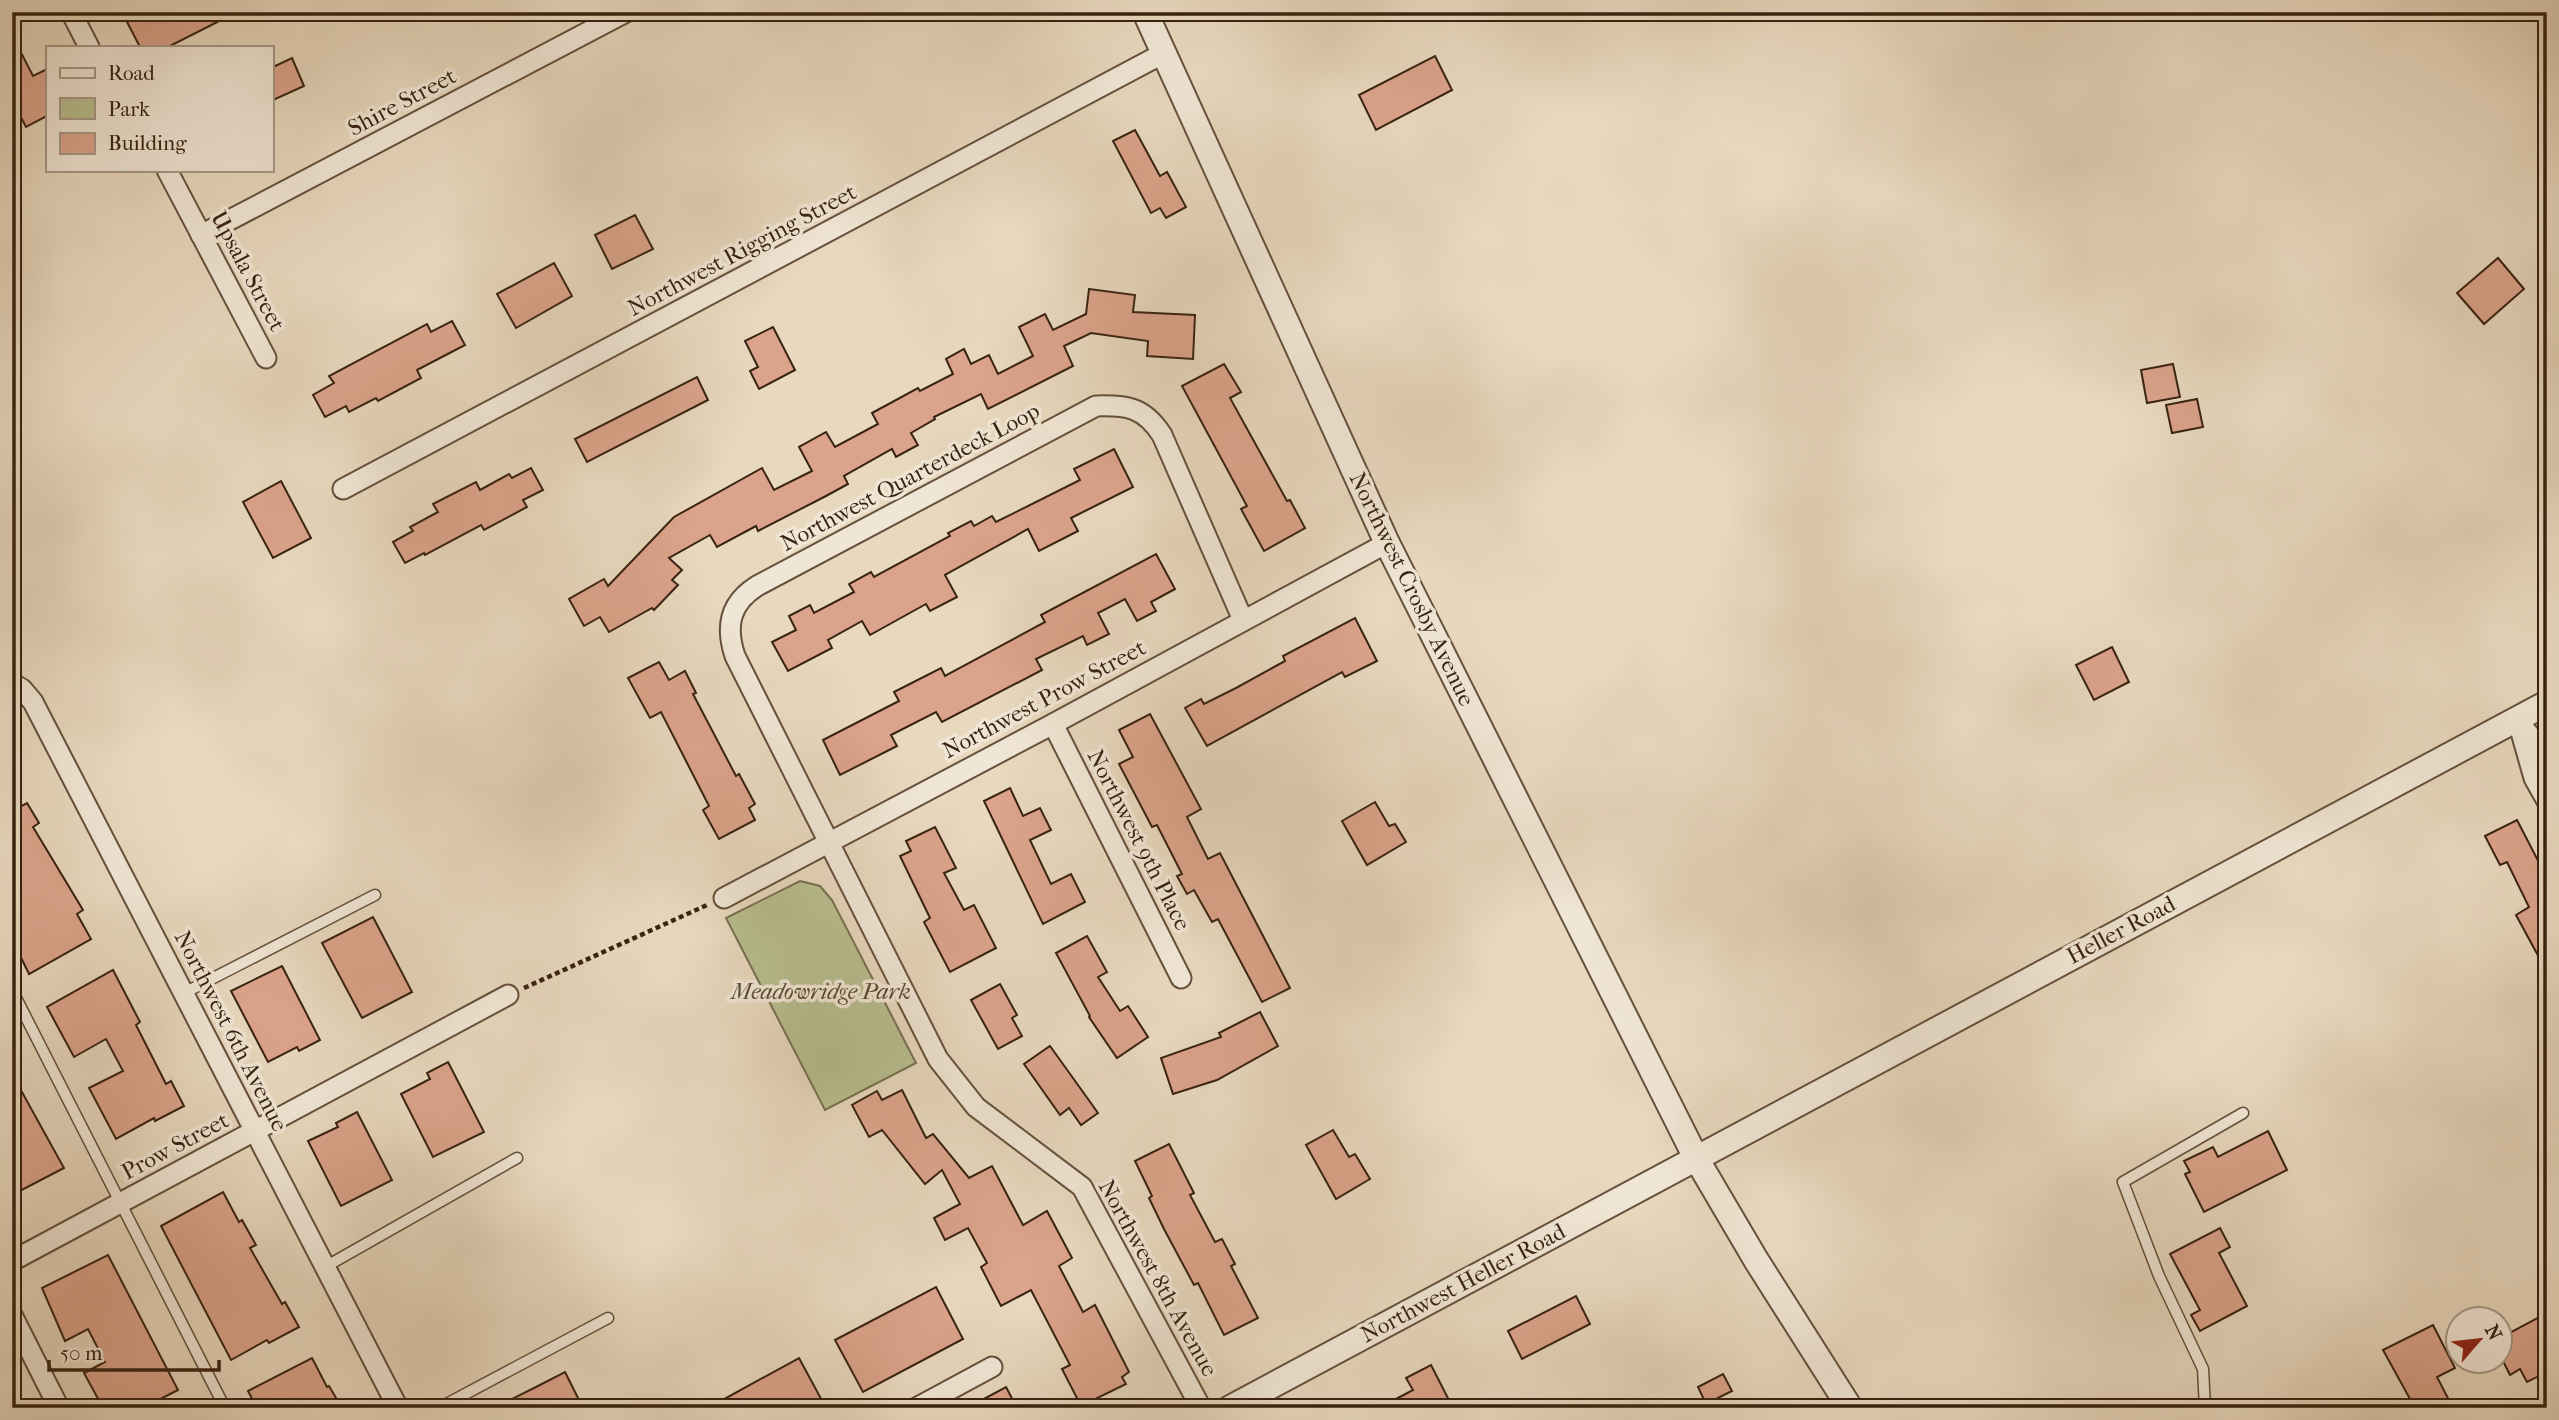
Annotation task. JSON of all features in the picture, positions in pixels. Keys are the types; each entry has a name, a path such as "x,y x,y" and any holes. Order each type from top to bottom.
{"street":[{"path":"71,12 88,46"},
{"name":"Shire Street","path":"201,235 626,12"},
{"name":"Northwest Crosby Avenue","path":"1145,12 1387,543 1696,1158 1756,1260 1850,1408"},
{"name":"Northwest Rigging Street","path":"343,489 1164,53"},
{"name":"Upsala Street","path":"168,172 266,358"},
{"name":"Northwest Quarterdeck Loop","path":"829,841 735,656 731,643 733,610 744,594 757,586 1096,407 1116,405 1139,410 1154,423 1162,435 1242,620"},
{"name":"Northwest Prow Street","path":"724,898 1387,543"},
{"name":"Northwest 6th Avenue","path":"12,683 22,689 33,702 398,1408"},
{"name":"Heller Road","path":"1696,1158 2516,718 2547,704"},
{"path":"2516,718 2547,756"},
{"path":"2516,718 2534,778 2547,801"},
{"name":"Northwest 9th Place","path":"1053,724 1181,978"},
{"name":"Northwest 8th Avenue","path":"829,841 938,1059 976,1107 1082,1187 1201,1408"},
{"name":"Prow Street","path":"12,1261 508,995"},
{"name":"Northwest Heller Road","path":"1230,1408 1696,1158"},
{"path":"12,1315 59,1408"},
{"path":"916,1408 992,1367"}],"lane":[{"path":"184,993 375,895"},
{"path":"12,990 225,1408"},
{"path":"2205,1408 2203,1369 2159,1276 2123,1182 2243,1113"},
{"path":"325,1267 517,1158"},
{"path":"439,1408 608,1318"}],"path":[{"path":"508,995 724,898"}],"green space":[{"name":"Meadowridge Park","path":"800,881 820,886 832,900 916,1063 825,1110 726,918"}],"building":[{"path":"162,12 237,12 170,46 139,46 127,22 145,13 148,19"},
{"path":"12,35 33,76 46,70 46,117 26,127 22,119 12,123"},
{"path":"1435,56 1452,90 1376,130 1359,95"},
{"path":"292,58 304,86 273,100 273,67"},
{"path":"1135,130 1160,176 1167,172 1186,207 1166,218 1160,208 1151,213 1113,141"},
{"path":"635,215 653,249 612,269 595,235"},
{"path":"2498,258 2524,289 2484,324 2457,293"},
{"path":"554,263 572,296 516,328 497,294"},
{"path":"1089,289 1135,295 1133,312 1195,315 1193,359 1147,356 1148,341 1091,333 1064,346 1073,366 988,409 981,394 934,417 935,419 911,433 918,445 896,457 892,449 844,476 848,484 826,496 758,531 756,526 717,547 710,535 669,558 682,570 672,580 678,585 654,610 652,608 609,632 600,617 584,626 569,599 604,579 608,586 674,517 762,468 774,490 812,471 799,447 826,432 835,447 878,424 872,413 918,388 920,391 953,374 946,359 964,349 971,364 989,355 998,374 1033,356 1019,327 1045,314 1053,330 1086,314"},
{"path":"452,321 465,345 417,370 421,378 378,401 376,398 349,412 346,406 325,417 313,395 334,383 329,376 427,324 431,332"},
{"path":"773,327 795,370 759,389 750,371 758,367 745,341"},
{"path":"1224,364 1241,392 1230,398 1305,528 1264,551 1241,509 1247,506 1182,386"},
{"path":"2173,364 2180,397 2147,403 2141,370"},
{"path":"697,377 708,400 587,462 575,439"},
{"path":"2197,399 2203,427 2172,433 2166,405"},
{"path":"1114,449 1133,487 1071,518 1078,531 1039,551 1028,529 945,575 957,597 930,611 926,604 870,635 862,621 828,640 832,648 788,671 772,642 796,630 789,616 810,605 814,613 854,592 849,584 871,572 874,577 950,536 948,533 971,521 974,526 992,516 996,522 1080,480 1074,469"},
{"path":"531,468 543,490 523,500 527,507 484,530 481,525 405,563 393,542 413,531 410,527 438,512 433,504 476,482 480,490 509,474 512,478"},
{"path":"281,481 311,538 273,558 243,502"},
{"path":"1156,554 1175,589 1151,602 1156,611 1137,621 1125,599 1098,613 1109,634 1087,645 1083,636 1036,659 1042,670 942,722 936,712 891,735 897,746 840,775 823,740 899,701 894,692 941,668 945,676 1045,622 1041,615"},
{"path":"1355,618 1377,661 1345,677 1342,672 1207,746 1185,708 1201,699 1204,704 1236,688 1285,661 1283,656"},
{"path":"2112,647 2129,682 2094,700 2076,665"},
{"path":"659,662 669,680 685,671 696,693 693,694 736,776 739,774 755,804 749,808 755,820 719,839 703,810 709,806 661,712 650,718 628,678"},
{"path":"1150,714 1201,809 1187,817 1208,859 1220,853 1290,988 1262,1002 1218,919 1212,922 1194,890 1187,894 1177,876 1182,874 1157,825 1152,827 1119,764 1133,757 1119,730"},
{"path":"1010,788 1023,816 1040,808 1051,830 1030,840 1051,884 1071,874 1085,902 1043,924 984,801"},
{"path":"1375,802 1389,826 1395,824 1406,842 1367,865 1342,821"},
{"path":"27,803 39,823 33,827 83,910 77,914 91,939 29,974 12,939 12,811"},
{"path":"2517,820 2547,878 2547,972 2516,915 2529,907 2507,862 2500,865 2485,836"},
{"path":"935,827 956,868 944,873 964,910 974,905 996,948 950,972 924,922 930,918 900,856 911,851 906,841"},
{"path":"373,917 412,992 362,1018 322,943"},
{"path":"1087,936 1107,972 1098,977 1120,1011 1128,1006 1148,1037 1117,1058 1089,1017 1056,953"},
{"path":"282,966 320,1040 299,1051 297,1047 268,1062 231,991"},
{"path":"113,970 140,1022 136,1025 166,1084 171,1081 184,1106 155,1121 154,1118 116,1139 89,1088 123,1071 106,1039 74,1057 47,1007"},
{"path":"1000,984 1017,1015 1012,1018 1022,1036 998,1049 971,1000"},
{"path":"1260,1012 1278,1046 1217,1080 1173,1094 1161,1058 1221,1037 1219,1033"},
{"path":"1050,1046 1098,1113 1081,1125 1069,1108 1060,1115 1024,1064"},
{"path":"448,1062 484,1132 433,1157 401,1094 430,1079 427,1073"},
{"path":"12,1074 64,1168 12,1195"},
{"path":"902,1090 926,1138 933,1134 969,1178 992,1166 1023,1225 1047,1211 1072,1258 1059,1266 1083,1312 1095,1305 1129,1372 1122,1377 1126,1384 1081,1406 1062,1369 1070,1365 1031,1290 1001,1306 981,1267 987,1263 968,1228 945,1240 934,1218 960,1204 942,1170 925,1184 882,1130 869,1137 852,1105 877,1091 882,1100"},
{"path":"357,1112 392,1180 341,1206 308,1141 338,1127 336,1123"},
{"path":"1333,1130 1349,1157 1355,1154 1370,1179 1336,1199 1306,1145"},
{"path":"2268,1131 2287,1170 2204,1212 2185,1174 2190,1172 2184,1161 2213,1147 2218,1157"},
{"path":"1169,1144 1194,1193 1190,1195 1215,1242 1222,1239 1235,1264 1231,1266 1258,1318 1224,1335 1198,1283 1194,1285 1164,1229 1135,1161"},
{"path":"223,1192 239,1222 242,1220 256,1245 250,1248 282,1304 285,1302 299,1327 269,1343 267,1340 231,1360 161,1226"},
{"path":"2220,1228 2230,1247 2219,1253 2247,1306 2200,1331 2191,1315 2200,1310 2170,1254"},
{"path":"108,1255 178,1390 143,1408 103,1408 84,1373 105,1362 88,1329 65,1341 42,1288"},
{"path":"936,1287 963,1339 863,1392 835,1340"},
{"path":"1576,1296 1590,1324 1522,1359 1508,1331"},
{"path":"2547,1313 2547,1372 2527,1382 2520,1369 2514,1373 2514,1331"},
{"path":"2433,1325 2444,1346 2444,1374 2437,1377 2453,1408 2415,1408 2383,1350"},
{"path":"312,1358 342,1408 257,1408 248,1391"},
{"path":"799,1358 826,1408 708,1408"},
{"path":"1431,1365 1453,1408 1379,1408 1413,1390 1406,1378"},
{"path":"565,1372 583,1408 494,1408 534,1388"},
{"path":"1723,1374 1732,1391 1706,1404 1698,1387"},
{"path":"1006,1387 1017,1408 967,1408"}]}
